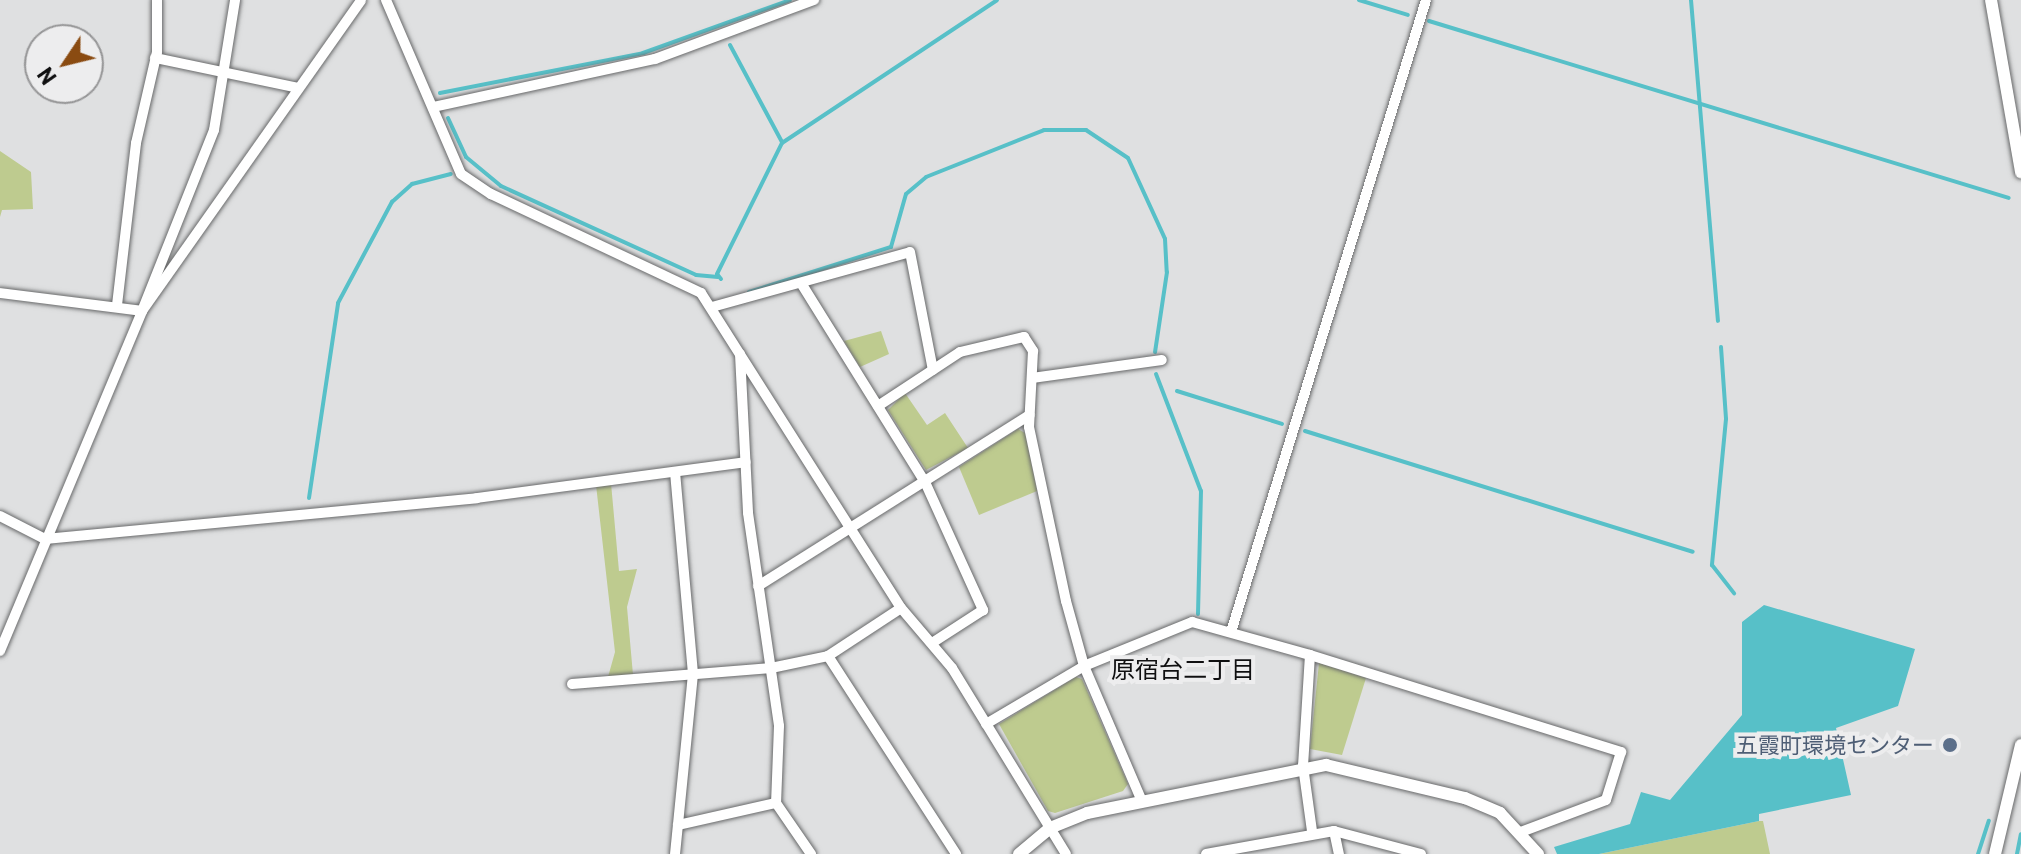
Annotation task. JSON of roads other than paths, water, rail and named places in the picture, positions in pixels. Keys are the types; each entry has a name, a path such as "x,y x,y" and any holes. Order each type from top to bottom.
{"street":[{"path":"117,305 136,143 155,58 157,0"},
{"path":"0,651 214,130 235,0"},
{"path":"142,311 361,0"},
{"path":"386,0 461,174 491,194 688,283 712,307 901,608 932,643 1066,854"},
{"path":"433,107 655,59 814,0"},
{"path":"1231,632 1426,0"},
{"path":"1991,0 2021,172"},
{"path":"155,58 225,70 298,88"},
{"path":"712,307 910,252 933,370"},
{"path":"801,283 925,482 983,610 932,643"},
{"path":"0,293 117,305 142,311"},
{"path":"878,406 960,352 1024,337 1033,351 1030,415 1084,666 1141,799"},
{"path":"740,351 746,462 758,586 779,726 776,803 811,854"},
{"path":"1032,378 1162,360"},
{"path":"758,586 1030,415"},
{"path":"0,516 45,539 746,462"},
{"path":"675,472 693,674 675,854"},
{"path":"572,684 771,668 828,656 901,608"},
{"path":"986,724 1084,666 1192,622 1310,655 1621,752 1606,800 1521,832"},
{"path":"1310,655 1303,766 1312,831"},
{"path":"828,656 956,854"},
{"path":"1995,854 2021,745"},
{"path":"1019,854 1050,828 1141,799 1303,766 1363,770 1465,798 1500,813 1521,832 1538,854"},
{"path":"678,825 776,803"},
{"path":"1206,854 1312,831 1334,831 1421,854"},
{"path":"1334,831 1339,854"},
{"path":"1259,842 1263,854"}],"water":[{"path":"1764,605 1915,649 1898,706 1836,728 1851,795 1759,814 1759,821 1599,854 1557,854 1554,847 1630,824 1641,792 1670,800 1742,715 1742,622"}],"waterway":[{"path":"440,93 643,53 790,0"},
{"path":"721,279 717,274 782,143 997,0"},
{"path":"1359,0 1408,15"},
{"path":"1691,0 1718,321"},
{"path":"1429,21 2009,198"},
{"path":"730,45 782,142"},
{"path":"448,118 466,157 501,186 696,275 718,277"},
{"path":"749,292 891,247 906,194 926,177 1044,130 1086,130 1128,158 1165,239 1167,272 1155,352"},
{"path":"309,498 338,303 392,202 412,184 451,174"},
{"path":"1721,347 1726,419 1712,565 1734,593"},
{"path":"1156,374 1201,491 1198,614"},
{"path":"1177,391 1282,424"},
{"path":"1305,431 1693,552"},
{"path":"1978,854 1989,821"},
{"path":"2017,854 2021,834"}],"place":[{"name":"五霞町環境センター","path":"1950,745"}],"district":[{"name":"原宿台二丁目","path":"1183,669"}]}
